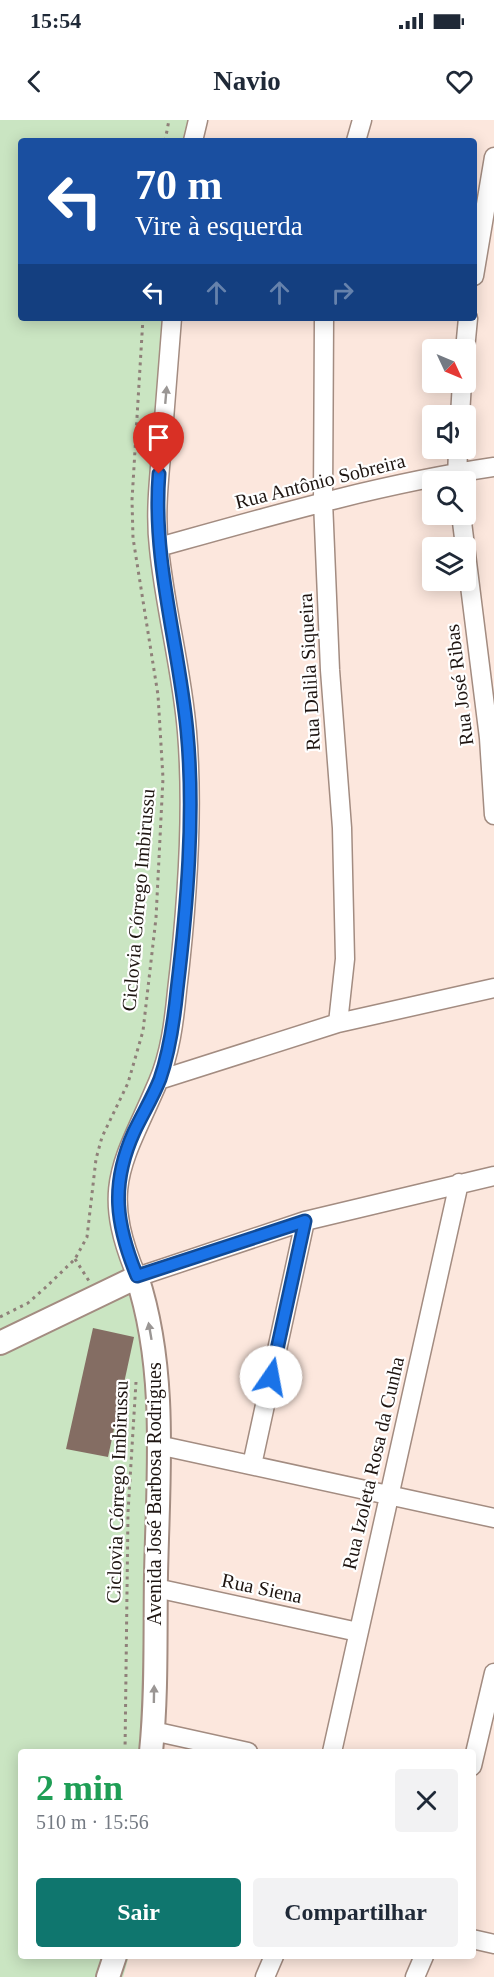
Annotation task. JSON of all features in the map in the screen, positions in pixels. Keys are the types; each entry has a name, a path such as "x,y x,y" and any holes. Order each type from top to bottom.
{"main road":[{"path":"0,1343 137,1276"},
{"name":"Avenida José Barbosa Rodrigues","path":"137,1276 145,1300 154,1350 158,1445 152,1742"},
{"path":"108,1977 114,1959"}],"street":[{"path":"194,138 198,120"},
{"path":"357,138 362,120"},
{"path":"477,258 494,157"},
{"name":"Avenida José Barbosa Rodrigues","path":"137,1276 125,1248 118,1216 118,1188 130,1142 159,1080 172,1034 186,893 189,804 187,732 159,547 158,496 172,321"},
{"name":"Rua Dalila Siqueira","path":"324,321 323,501 330,670 342,828 345,959 339,1023"},
{"path":"466,339 468,321"},
{"name":"Rua Antônio Sobreira","path":"476,471 494,466"},
{"name":"Rua Antônio Sobreira","path":"159,547 323,501 422,483"},
{"name":"Rua José Ribas","path":"462,525 489,738 494,815"},
{"path":"159,1080 339,1023 494,988"},
{"path":"137,1276 305,1221 494,1176"},
{"name":"Rua Izoleta Rosa da Cunha","path":"333,1749 459,1183"},
{"path":"252,1465 305,1221"},
{"path":"158,1445 494,1518"},
{"name":"Rua Siena","path":"156,1588 358,1632"},
{"path":"476,1749 494,1673"},
{"path":"152,1742 219,1749"},
{"path":"476,1940 494,1944"},
{"path":"265,1977 273,1959"},
{"path":"415,1977 423,1959"}],"path":[{"path":"166,138 169,120"},
{"name":"Ciclovia Córrego Imbirussu","path":"0,1317 28,1303 75,1259 87,1237 96,1159 102,1137 128,1083 137,1057 142,1031 156,918 163,778 158,695 134,538 132,500 143,321"},
{"path":"75,1259 97,1294"},
{"name":"Ciclovia Córrego Imbirussu","path":"125,1749 128,1512 136,1378"}],"green space":[{"path":"0,120 194,120 191,138 18,138 18,321 170,321 157,487 187,794 171,1024 122,1150 131,1267 0,1333"},
{"path":"137,1283 152,1352 147,1749 18,1749 18,1959 128,1959 123,1977 0,1977 0,1349"}],"building":[{"path":"93,1328 134,1337 108,1457 66,1449"}],"route":[{"path":"159,474 159,547 187,732 189,804 186,893 172,1034 159,1080 123,1159 118,1188 118,1216 125,1248 137,1276 305,1221 271,1377"}]}
